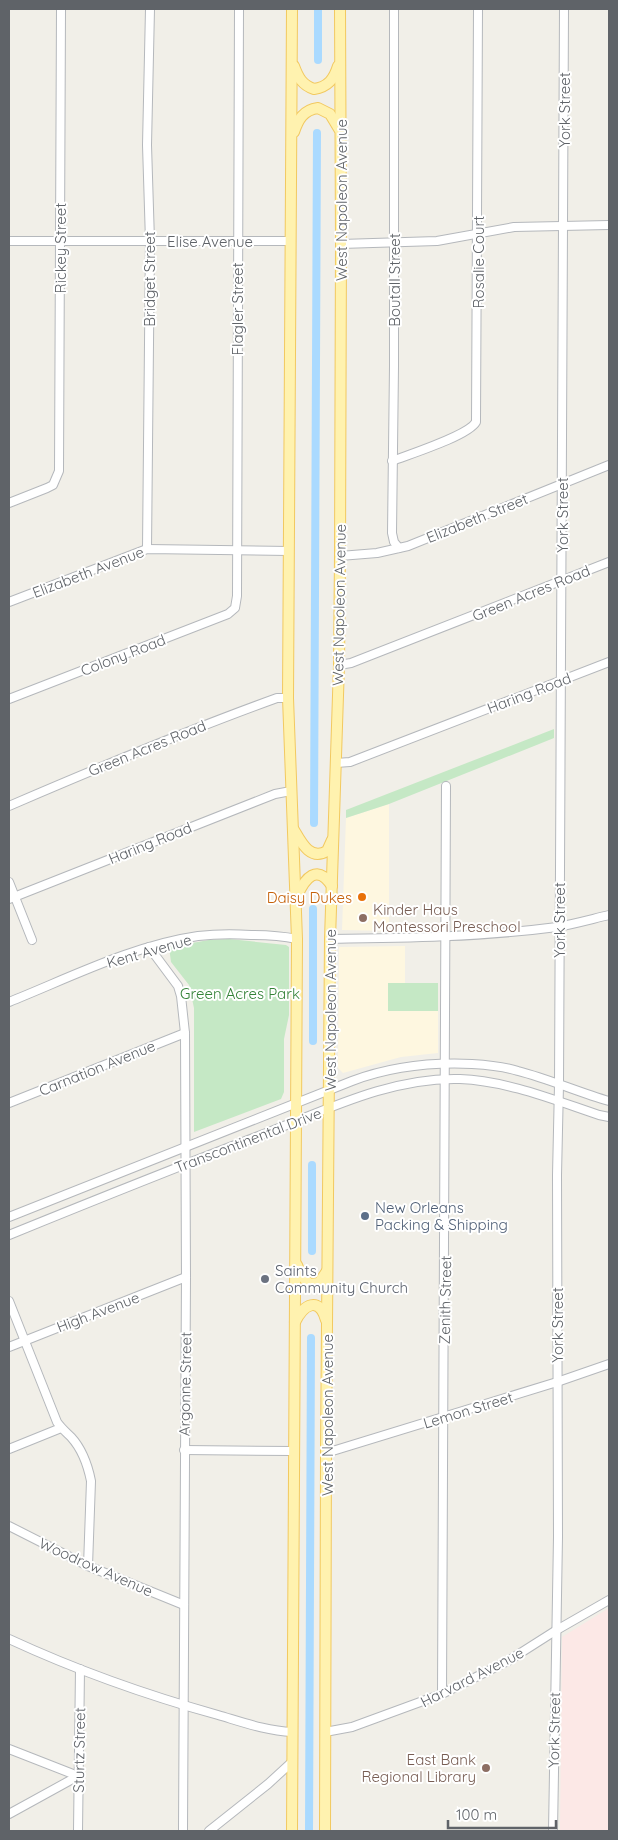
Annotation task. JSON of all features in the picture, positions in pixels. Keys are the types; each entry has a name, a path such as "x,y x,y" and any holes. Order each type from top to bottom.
{"main road":[{"path":"292,9 288,698 297,939 292,1831"},
{"name":"West Napoleon Avenue","path":"326,1831 326,1453 330,939 339,665 340,556 340,9"},
{"path":"291,55 297,75 302,82 314,88 327,85 336,72 340,61"},
{"path":"291,140 301,116 312,109 324,110 330,114 340,132"},
{"path":"293,830 306,850 318,854 327,851 334,835"},
{"path":"296,899 307,879 312,875 324,876 332,886"},
{"path":"294,1257 301,1275 309,1284 319,1283 328,1270"},
{"path":"294,1324 300,1312 312,1305 319,1307 324,1313 327,1323"}],"street":[{"name":"Rickey Street","path":"9,504 51,486 59,471 61,9"},
{"name":"Bridget Street","path":"147,549 150,241 147,145 150,9"},
{"name":"Flagler Street","path":"235,608 237,596 239,9"},
{"name":"Boutall Street","path":"394,9 392,533 394,542 399,548"},
{"name":"Rosalie Court","path":"392,461 460,434 473,427 476,422 478,9"},
{"name":"York Street","path":"553,1831 558,1537 557,1175 559,1102 564,9"},
{"path":"341,244 393,244 437,241 514,227 609,225"},
{"name":"Elise Avenue","path":"9,241 290,241"},
{"name":"Elizabeth Street","path":"340,556 377,553 399,548 609,465"},
{"name":"Elizabeth Avenue","path":"9,602 147,549 289,551"},
{"name":"Green Acres Road","path":"339,665 360,660 609,562"},
{"name":"Colony Road","path":"9,699 228,614 235,608"},
{"name":"Haring Road","path":"336,763 350,762 609,662"},
{"name":"Green Acres Road","path":"9,806 84,773 210,722 277,698 288,698"},
{"name":"Zenith Street","path":"442,1694 446,1220 446,786"},
{"name":"Haring Road","path":"12,897 275,794 291,791"},
{"path":"9,882 12,897 32,940"},
{"path":"330,939 446,938 494,934 559,926 609,915"},
{"name":"Kent Avenue","path":"9,1002 149,948 197,937 223,934 283,936 297,939"},
{"name":"Argonne Street","path":"149,948 178,986 185,1033 186,1277 182,1831"},
{"name":"Carnation Avenue","path":"9,1104 185,1033"},
{"name":"Transcontinental Drive","path":"9,1217 373,1073 411,1065 445,1063 495,1066 517,1070 609,1100"},
{"name":"Transcontinental Drive","path":"9,1235 186,1163 394,1085 462,1079 511,1086 609,1117"},
{"name":"High Avenue","path":"9,1347 186,1277"},
{"path":"9,1301 61,1428 81,1452 91,1481 88,1566"},
{"name":"Lemon Street","path":"326,1453 444,1418 609,1364"},
{"path":"9,1449 61,1428"},
{"path":"184,1450 294,1450"},
{"name":"Woodrow Avenue","path":"9,1526 88,1566 184,1605"},
{"name":"Harvard Avenue","path":"325,1732 352,1727 442,1694 508,1661 609,1600"},
{"path":"9,1639 56,1660 184,1706 266,1728 292,1732"},
{"name":"Sturtz Street","path":"78,1831 80,1669"},
{"path":"9,1749 78,1776"},
{"path":"209,1831 261,1790 292,1762"},
{"path":"9,1814 78,1776"}],"shaded area":[{"path":"389,804 389,931 342,930 346,818"},
{"path":"405,946 405,983 388,983 388,1010 438,1011 438,1053 401,1057 343,1073 338,1068 339,947"},
{"path":"609,1608 609,1831 560,1831 562,1637"}],"green space":[{"path":"554,729 554,738 389,804 346,818 346,810"},
{"name":"Green Acres Park","path":"229,939 286,945 289,947 289,1015 284,1039 284,1092 281,1099 194,1132 194,1008 189,985 171,962 169,947 209,940"},
{"path":"388,983 438,983 438,1011 388,1011"}],"waterway":[{"path":"318,9 318,60"},
{"path":"314,823 317,133"},
{"path":"313,909 313,1041"},
{"path":"312,1165 312,1251"},
{"path":"309,1831 311,1338"}],"place":[{"name":"Daisy Dukes","path":"362,897"},
{"name":"Kinder Haus Montessori Preschool","path":"363,918"},
{"name":"New Orleans Packing & Shipping","path":"365,1216"},
{"name":"Saints Community Church","path":"265,1279"},
{"name":"East Bank Regional Library","path":"486,1768"}]}
